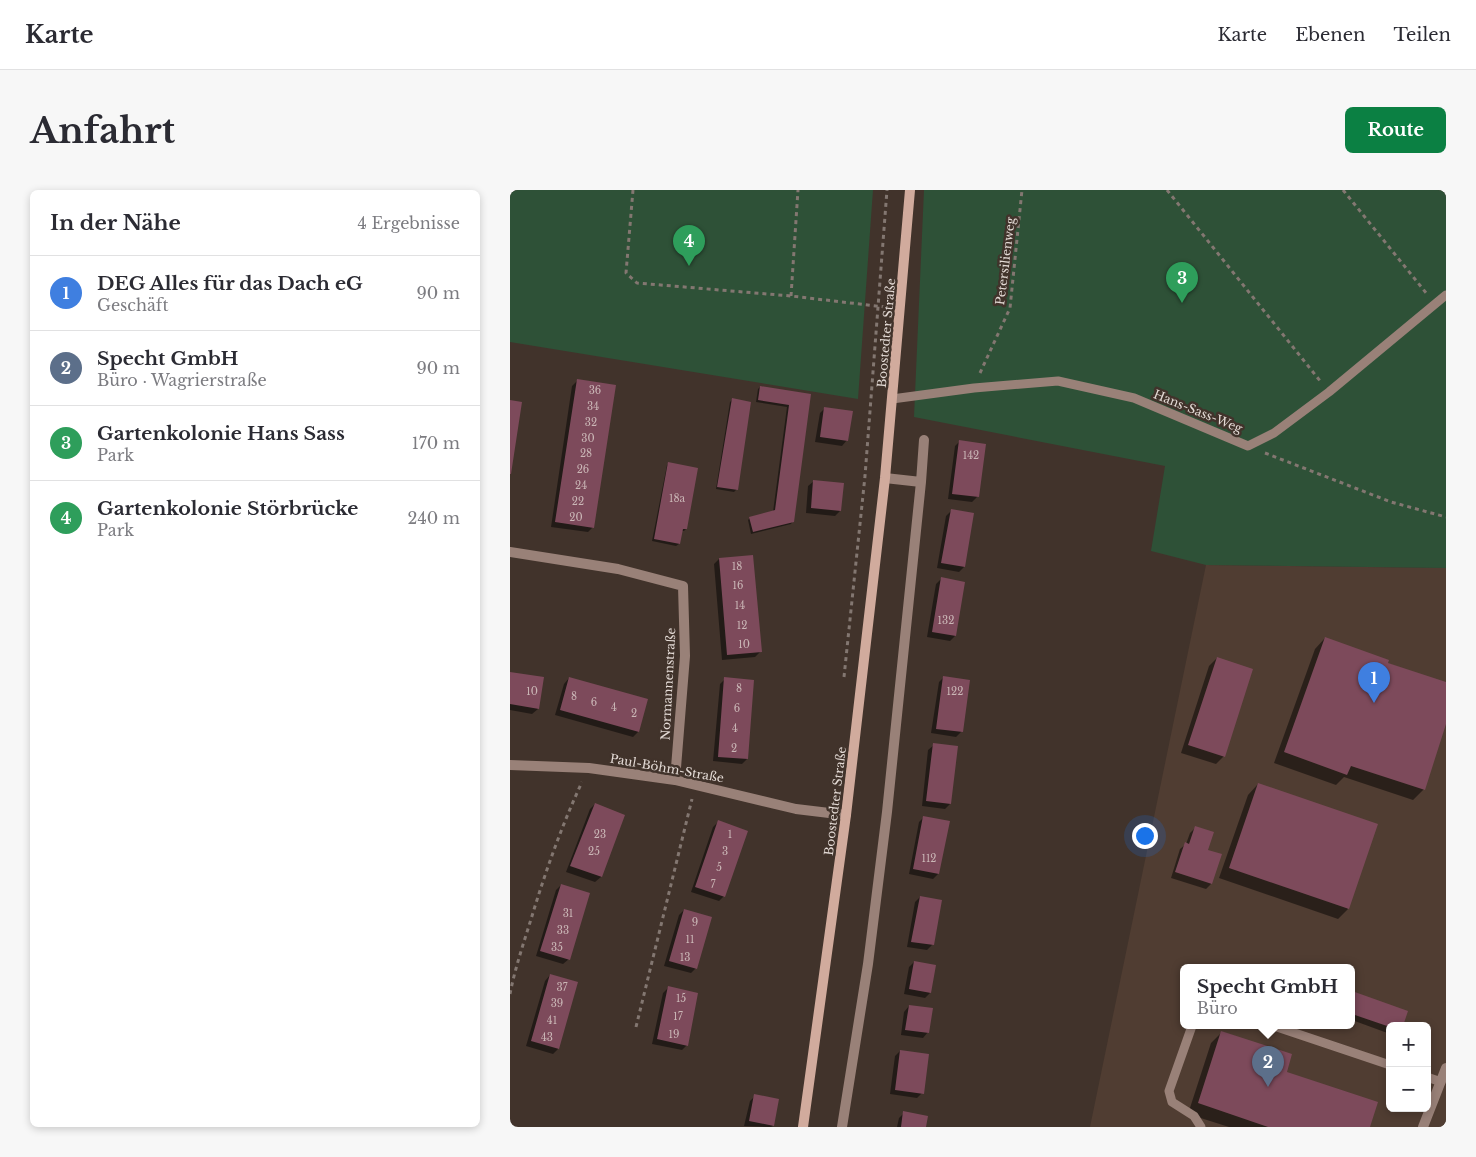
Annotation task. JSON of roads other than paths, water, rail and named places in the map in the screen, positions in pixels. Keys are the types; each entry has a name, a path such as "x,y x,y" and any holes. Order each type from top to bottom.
{"street":[{"name":"Boostedter Straße","path":"802,1127 846,816 885,478 910,190"},
{"path":"842,1127 870,955 887,812 924,440"},
{"path":"885,478 921,482"},
{"name":"Normannenstraße","path":"510,552 618,569 683,586 685,656 675,780"},
{"name":"Paul-Böhm-Straße","path":"510,765 589,768 675,780 796,809 846,816"},
{"path":"1423,1127 1446,1068"}],"lane":[{"name":"Hans-Sass-Weg","path":"892,399 974,388 1058,381 1134,398 1248,446 1274,433 1330,392 1446,296"},
{"path":"1191,1029 1169,1091 1172,1102 1194,1116 1201,1127"},
{"path":"1283,1029 1386,1064"},
{"path":"1431,1079 1441,1082"}],"place":[{"name":"Gartenkolonie Störbrücke","path":"689,266"},
{"name":"Gartenkolonie Hans Sass","path":"1182,303"},
{"name":"DEG Alles für das Dach eG","path":"1374,703"},
{"name":"Specht GmbH","path":"1268,1087"}]}
